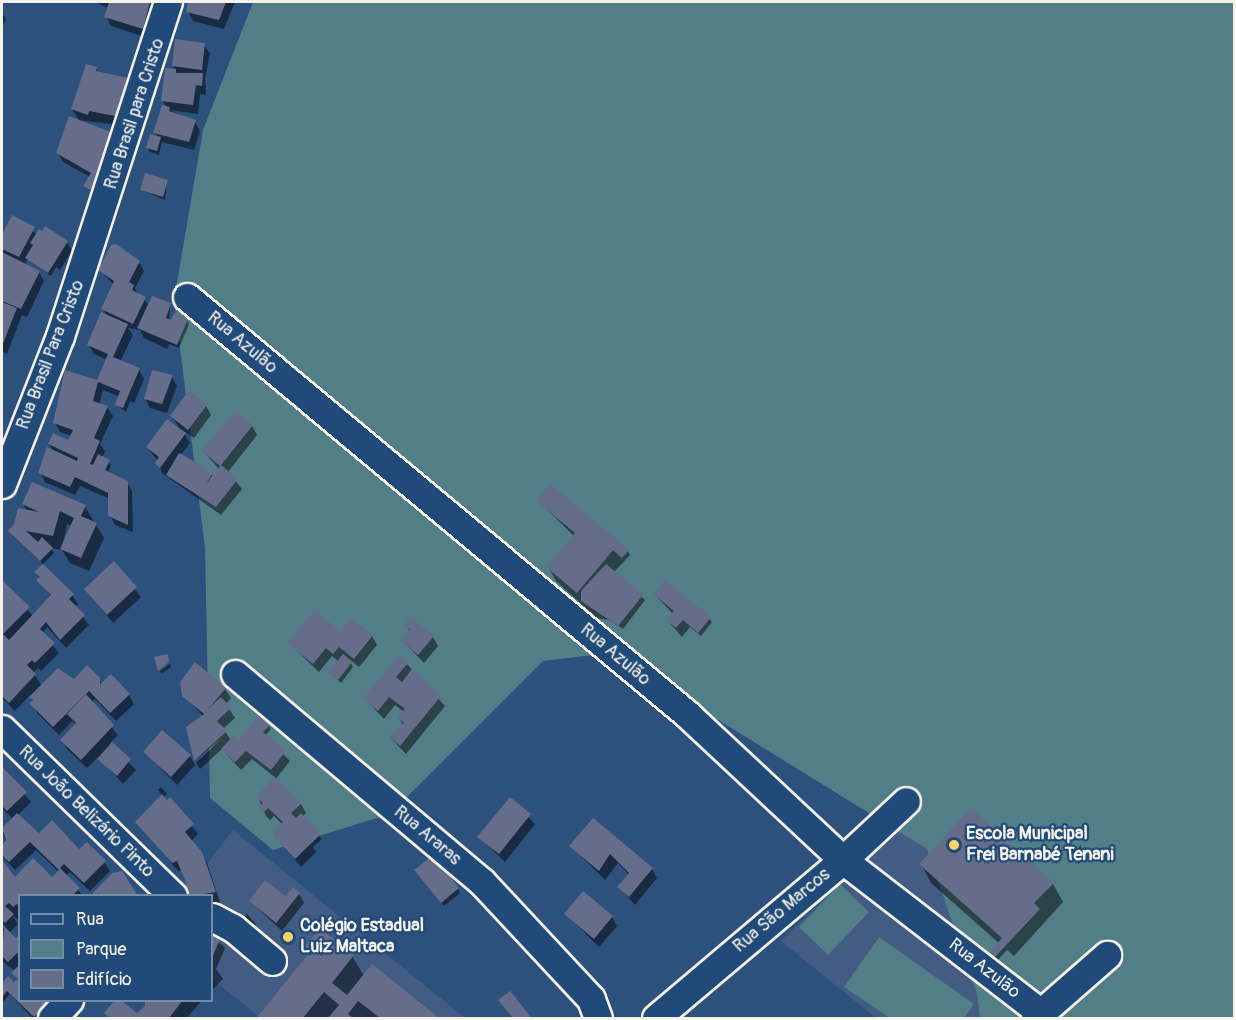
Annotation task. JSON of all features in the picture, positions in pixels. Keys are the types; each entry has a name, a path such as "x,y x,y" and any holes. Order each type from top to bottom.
{"street":[{"name":"Rua Brasil para Cristo","path":"98,226 168,2"},
{"name":"Rua Brasil Para Cristo","path":"2,484 60,336 98,226"},
{"name":"Rua Azulão","path":"187,297 687,714 843,860 1038,1016"},
{"name":"Rua Araras","path":"235,674 481,881 591,999 598,1018"},
{"name":"Rua João Belizário Pinto","path":"2,729 170,894"},
{"name":"Rua São Marcos","path":"656,1018 843,860 906,801"},
{"path":"213,918 233,928 272,961"},
{"path":"1038,1016 1107,955"},
{"path":"52,1018 67,1002"}],"shaded area":[{"name":"Escola Municipal Frei Barnabé Tenani","path":"948,775 998,1018 876,1018 781,941"},
{"name":"Colégio Estadual Luiz Maltaca","path":"233,830 465,1018 261,1018 213,980 213,894 169,893 201,872"}],"green space":[{"path":"253,2 1234,2 1234,1018 980,1018 977,994 927,849 610,653 543,661 390,814 273,850 210,798 205,548 174,300 203,130"},
{"path":"840,884 869,912 828,955 799,927"},
{"path":"879,937 974,1004 964,1018 890,1018 844,987"}],"building":[{"path":"109,2 150,2 143,29 104,17"},
{"path":"188,2 226,2 219,20 186,12"},
{"path":"175,39 205,43 202,70 172,66"},
{"path":"86,64 97,67 96,71 128,78 120,117 89,111 88,115 71,109"},
{"path":"165,68 176,69 176,73 203,73 202,86 196,85 193,105 161,101"},
{"path":"162,105 170,107 169,111 196,120 189,142 153,133"},
{"path":"69,116 116,134 94,192 83,186 91,173 56,153"},
{"path":"150,134 161,137 157,151 146,148"},
{"path":"145,173 168,180 163,197 140,190"},
{"path":"12,215 35,227 19,257 4,250 2,252 2,234"},
{"path":"45,226 68,241 48,273 25,258 33,245 30,243 39,229 42,231"},
{"path":"116,244 140,261 129,282 134,285 132,290 146,297 133,324 101,309 114,281 98,270 111,245"},
{"path":"2,252 40,271 21,309 2,301"},
{"path":"152,296 171,303 166,318 171,320 174,313 188,319 177,345 137,328"},
{"path":"2,302 17,308 2,346"},
{"path":"101,312 128,324 113,357 140,368 123,408 115,405 120,391 98,382 93,401 108,406 94,438 100,441 90,464 93,465 98,454 110,460 105,470 128,481 128,525 108,516 108,493 75,477 70,487 38,473 47,447 77,461 78,458 48,444 53,433 68,440 73,430 53,423 65,370 97,380 108,354 87,345"},
{"path":"152,370 173,375 162,404 144,399"},
{"path":"189,390 207,405 188,430 170,416"},
{"path":"235,411 253,425 221,465 238,479 216,507 166,475 179,453 213,472 206,484 220,466 202,451"},
{"path":"167,419 186,433 160,468 155,463 159,457 146,447"},
{"path":"32,482 86,505 81,516 97,523 81,558 60,549 74,518 60,511 53,536 26,531 38,542 42,537 53,548 40,561 8,531 14,524 18,508 39,512 22,504"},
{"path":"550,484 629,550 622,558 613,550 577,593 546,567 575,533 536,501"},
{"path":"114,561 137,587 107,615 84,589"},
{"path":"43,564 74,594 69,599 85,615 60,640 46,622 40,629 55,643 35,663 32,660 27,665 36,674 9,703 2,696 2,580 30,607 3,634 9,640 51,595 36,580 40,577 34,572"},
{"path":"606,564 643,595 618,626 581,601 581,591"},
{"path":"665,580 711,617 698,633 683,620 676,628 666,620 674,611 653,594"},
{"path":"315,610 340,631 351,618 373,635 354,659 339,647 333,654 326,648 313,664 287,643"},
{"path":"411,617 434,636 418,655 401,640 410,630 404,625"},
{"path":"168,654 169,662 158,671 154,657"},
{"path":"343,654 352,662 338,680 328,672"},
{"path":"399,655 408,663 396,677 402,682 412,669 441,696 400,746 389,736 404,723 397,718 405,709 389,697 378,711 363,699"},
{"path":"195,662 226,688 208,709 221,697 231,708 217,721 227,731 194,761 186,727 204,714 182,696 180,682"},
{"path":"87,665 100,678 100,684 111,674 130,694 110,713 89,691 53,727 29,703 33,700 29,697 58,668 74,679"},
{"path":"86,694 114,725 81,760 60,740 76,723 67,714"},
{"path":"259,716 270,725 263,732 286,751 271,770 246,751 235,762 221,749 233,736 238,741"},
{"path":"162,730 191,755 171,777 143,752"},
{"path":"112,742 131,759 117,776 97,759"},
{"path":"2,767 27,792 7,811 2,806"},
{"path":"275,777 302,803 291,813 296,818 301,813 321,834 295,859 274,836 273,831 283,822 268,808 264,812 259,807 263,803 256,797"},
{"path":"162,794 167,800 170,797 194,824 185,832 202,852 216,892 191,894 177,861 172,863 135,822"},
{"path":"510,797 531,814 499,854 477,837"},
{"path":"971,808 1054,883 1034,903 1040,909 993,959 988,954 1002,938 919,864"},
{"path":"17,813 39,833 52,820 79,849 87,842 106,861 84,883 64,864 60,868 80,888 74,894 18,894 18,903 13,907 9,903 5,906 14,914 5,923 2,920 2,860 15,877 33,858 52,877 59,870 30,842 9,862 2,855 2,845 6,840 2,828"},
{"path":"593,818 653,868 629,897 617,887 629,873 610,854 599,871 569,846"},
{"path":"433,855 459,888 441,903 414,870"},
{"path":"122,871 137,894 92,894 112,873"},
{"path":"265,880 285,896 293,887 300,893 276,923 249,901"},
{"path":"583,891 613,916 594,939 564,914"},
{"path":"4,926 16,938 18,936 18,954 8,962 2,956"},
{"path":"320,928 354,955 332,983 347,995 372,964 439,1018 380,1018 358,1001 348,1014 353,1018 328,1018 339,1005 324,992 303,1018 262,1018 258,1016 310,952 304,947"},
{"path":"213,933 221,937 213,956"},
{"path":"18,966 18,979 11,973"},
{"path":"8,976 14,982 18,979 18,1002 7,991 2,997 2,983"},
{"path":"510,991 532,1018 513,1018 498,1000"},
{"path":"18,1002 49,1002 34,1017"},
{"path":"113,1002 123,1002 137,1013 145,1006 145,1002 181,1002 169,1018 110,1018 104,1013"}],"place":[{"name":"Escola Municipal Frei Barnabé Tenani","path":"954,845"},
{"name":"Colégio Estadual Luiz Maltaca","path":"288,937"}]}
